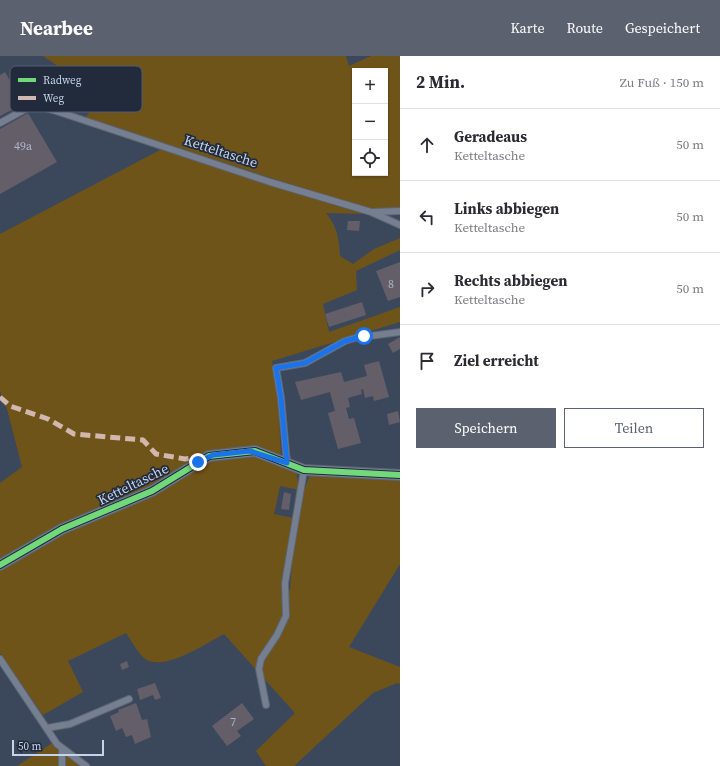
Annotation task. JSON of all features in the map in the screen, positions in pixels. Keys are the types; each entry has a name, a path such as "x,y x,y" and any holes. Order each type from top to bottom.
{"street":[{"name":"Ketteltasche","path":"0,565 62,529 152,491 209,456 255,452 304,470 400,475"}],"lane":[{"name":"Ketteltasche","path":"0,123 20,112"},
{"name":"Ketteltasche","path":"59,112 270,182 371,212 400,225"},
{"path":"371,212 400,211"},
{"path":"287,463 281,398 276,368 305,363 345,341 355,338 400,332"},
{"path":"266,705 259,669 261,659 277,635 286,616 285,583 304,470"},
{"path":"0,659 62,749 86,766"},
{"path":"47,728 70,724 129,699"},
{"path":"62,749 62,766"}],"shaded area":[{"path":"43,56 346,56 349,66 371,56 400,56 400,209 367,209 86,118 89,112 142,112 142,66 58,66"},
{"path":"162,149 262,183 364,214 326,213 333,223 337,233 340,256 353,264 374,249 400,238 400,250 356,271 357,290 323,304 329,332 400,307 400,322 272,361 278,395 281,458 257,450 209,454 153,488 0,562 0,483 22,467 7,409 0,391 0,234"},
{"path":"246,453 296,470 299,490 280,486 274,514 293,518 281,595 290,590 298,517 305,488 310,475 400,479 400,564 349,647 400,667 400,684 397,683 373,693 294,766 266,766 256,751 295,713 224,634 175,659 165,662 155,662 147,660 141,655 126,633 68,661 83,692 43,715 0,653 0,568 63,532 199,463"},
{"path":"54,742 68,757 82,766 17,766"}],"building":[{"path":"5,72 10,81 10,111 0,116 0,75"},
{"path":"28,113 57,162 0,194 0,129"},
{"path":"348,221 360,221 359,231 347,230"},
{"path":"400,262 400,297 388,301 376,271"},
{"path":"362,302 366,315 329,327 325,314"},
{"path":"400,337 400,349 393,353 388,344"},
{"path":"379,361 389,397 374,401 373,396 365,398 363,389 361,390 362,394 348,398 350,407 346,408 349,419 354,418 361,443 338,449 328,413 335,411 330,392 301,400 295,382 341,372 344,382 367,376 364,365"},
{"path":"398,411 400,422 389,425 387,414"},
{"path":"284,492 291,494 289,510 281,509"},
{"path":"127,661 129,667 122,670 120,664"},
{"path":"155,683 161,698 155,700 153,695 140,700 137,689"},
{"path":"136,703 142,720 147,719 151,737 135,744 132,735 126,737 122,728 116,731 110,716 119,712 118,710"},
{"path":"242,703 254,719 237,731 241,736 227,746 212,726"}],"marked path":[{"path":"0,397 10,406 48,419 74,434 143,440 156,454 185,459 192,458 198,462"}],"cycle path":[{"path":"0,565 62,529 152,491 209,456 255,451 304,470 400,475"}],"route":[{"path":"198,462 213,455 250,451 264,454 287,463 281,398 276,368 297,366 345,341 364,336"}]}
